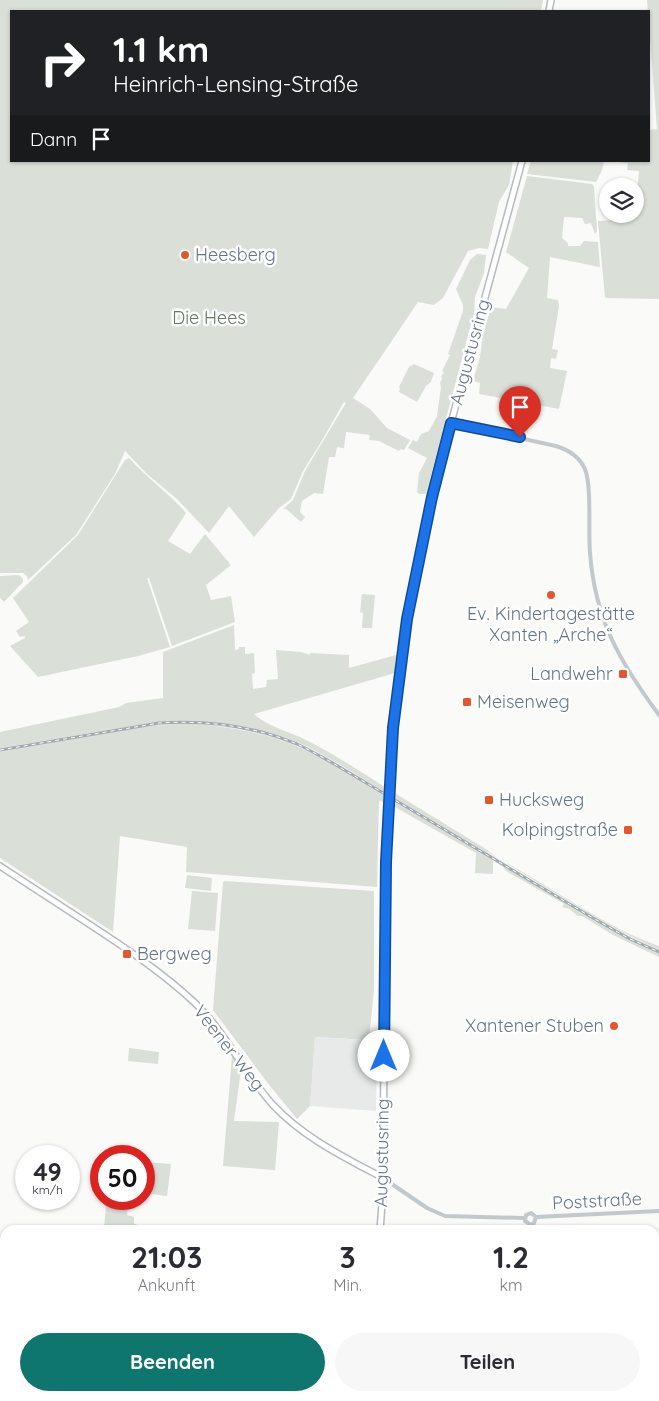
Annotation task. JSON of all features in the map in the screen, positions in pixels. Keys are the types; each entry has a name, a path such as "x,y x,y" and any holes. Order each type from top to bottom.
{"main road":[{"name":"Augustusring","path":"380,1225 383,1178 385,916 388,804 393,728 407,619 432,497 522,162"},
{"name":"Veener Weg","path":"0,866 129,950 168,980 199,1007 218,1028 265,1095 285,1117 317,1142 383,1178"}],"street":[{"path":"451,423 556,446 570,452 579,460 587,477 590,553 598,605 605,626 622,662 659,715"},
{"name":"Poststraße","path":"383,1178 436,1213 445,1216 524,1218"},
{"name":"Poststraße","path":"524,1218 528,1213 536,1217 659,1211"},
{"name":"Poststraße","path":"524,1218 526,1223 531,1225 536,1217"}],"shaded area":[{"path":"178,721 231,725 290,740 345,768 386,793 386,797 297,746 245,730 211,725 184,723 165,725 0,752 0,748 158,722"},
{"path":"393,797 489,853 489,851 501,861 598,919 659,950 659,953 597,923 393,801"},
{"path":"315,1037 377,1041 376,1111 310,1106"}],"green space":[{"name":"Die Hees","path":"0,0 543,0 541,10 10,10 10,162 513,162 509,185 499,202 488,249 479,248 468,251 443,298 434,305 418,302 353,398 370,409 387,428 410,440 404,450 400,449 399,451 379,441 369,440 370,435 346,432 344,448 337,447 335,457 329,457 323,494 314,493 302,501 300,512 305,517 301,522 286,509 283,509 293,500 305,471 346,403 344,402 303,471 291,499 279,508 254,537 229,506 209,533 177,499 147,474 125,451 115,474 76,535 28,580 27,576 23,573 0,573"},
{"path":"647,0 659,0 659,299 607,298 605,297 598,221 599,223 644,223 644,178 638,178 639,171 627,170 628,163 618,162 650,162 650,130 657,129 650,39 650,10 648,10"},
{"path":"531,162 604,162 596,182 527,174"},
{"path":"527,176 592,184 594,187 597,232 595,234 591,223 585,224 582,218 564,217 562,238 568,243 568,246 580,246 584,241 598,242 600,267 550,257 547,298 558,300 559,306 552,349 558,350 556,359 551,358 550,368 567,371 559,409 479,394 480,383 473,381 491,307 506,309 529,268 506,252"},
{"path":"477,254 486,255 484,273 475,297 474,313 426,494 419,494 417,492 419,473 427,458 408,448 413,440 417,442 421,434 429,431 437,416 441,376 444,373 442,371 450,355 448,354 463,311 463,305 456,289 470,260"},
{"path":"414,364 434,373 431,382 426,386 417,402 399,392 399,387 409,367"},
{"path":"129,458 186,513 168,541 190,554 205,534 231,565 206,585 211,600 231,596 235,622 172,646 149,578 147,578 170,647 138,656 38,677 10,646 25,638 25,636 20,637 16,631 29,622 13,598 78,535 125,460"},
{"path":"19,575 23,582 4,602 0,598 0,576"},
{"path":"362,594 375,595 372,628 362,628 363,613 360,612"},
{"path":"234,625 235,650 239,649 239,647 245,647 245,654 254,653 255,673 252,674 253,689 266,687 267,680 278,679 276,650 301,652 310,655 310,653 349,655 349,668 396,655 395,673 254,714 266,722 306,740 337,757 386,788 386,793 327,757 290,739 242,726 208,722 158,722 0,748 0,732 119,707 126,703 163,698 163,652"},
{"path":"184,723 241,730 269,736 308,751 386,797 386,804 379,800 377,887 186,872 187,847 120,836 113,932 0,858 0,752 135,728"},
{"path":"393,792 489,851 488,853 393,797"},
{"path":"393,801 493,859 493,874 475,873 476,853 393,806"},
{"path":"501,860 618,928 659,946 659,950 598,919"},
{"path":"501,864 598,923 659,953 659,957 613,935 582,916 578,916 569,909 562,907 564,904 506,871"},
{"path":"187,875 212,878 211,891 185,888"},
{"path":"223,882 374,891 374,989 369,1040 315,1037 310,1106 297,1119 213,1010"},
{"path":"192,891 218,893 215,931 188,929"},
{"path":"129,1048 159,1052 158,1064 128,1061"},
{"path":"232,1056 241,1070 234,1121 279,1122 275,1170 223,1166"},
{"path":"155,1163 171,1164 167,1196 155,1194"},
{"path":"106,1210 128,1210 127,1215 134,1217 134,1224 139,1225 104,1225"}],"railway":[{"path":"0,750 159,723 176,722 229,726 281,738 331,762 593,918 630,939 659,952"}],"place":[{"name":"Heesberg","path":"185,255"},
{"name":"Ev. Kindertagestätte Xanten „Arche“","path":"551,595"},
{"name":"Landwehr","path":"623,674"},
{"name":"Meisenweg","path":"467,702"},
{"name":"Hucksweg","path":"489,800"},
{"name":"Kolpingstraße","path":"628,830"},
{"name":"Bergweg","path":"127,954"},
{"name":"Xantener Stuben","path":"614,1026"}],"route":[{"path":"384,1056 386,862 393,728 407,619 429,510 451,423 520,437"}]}
